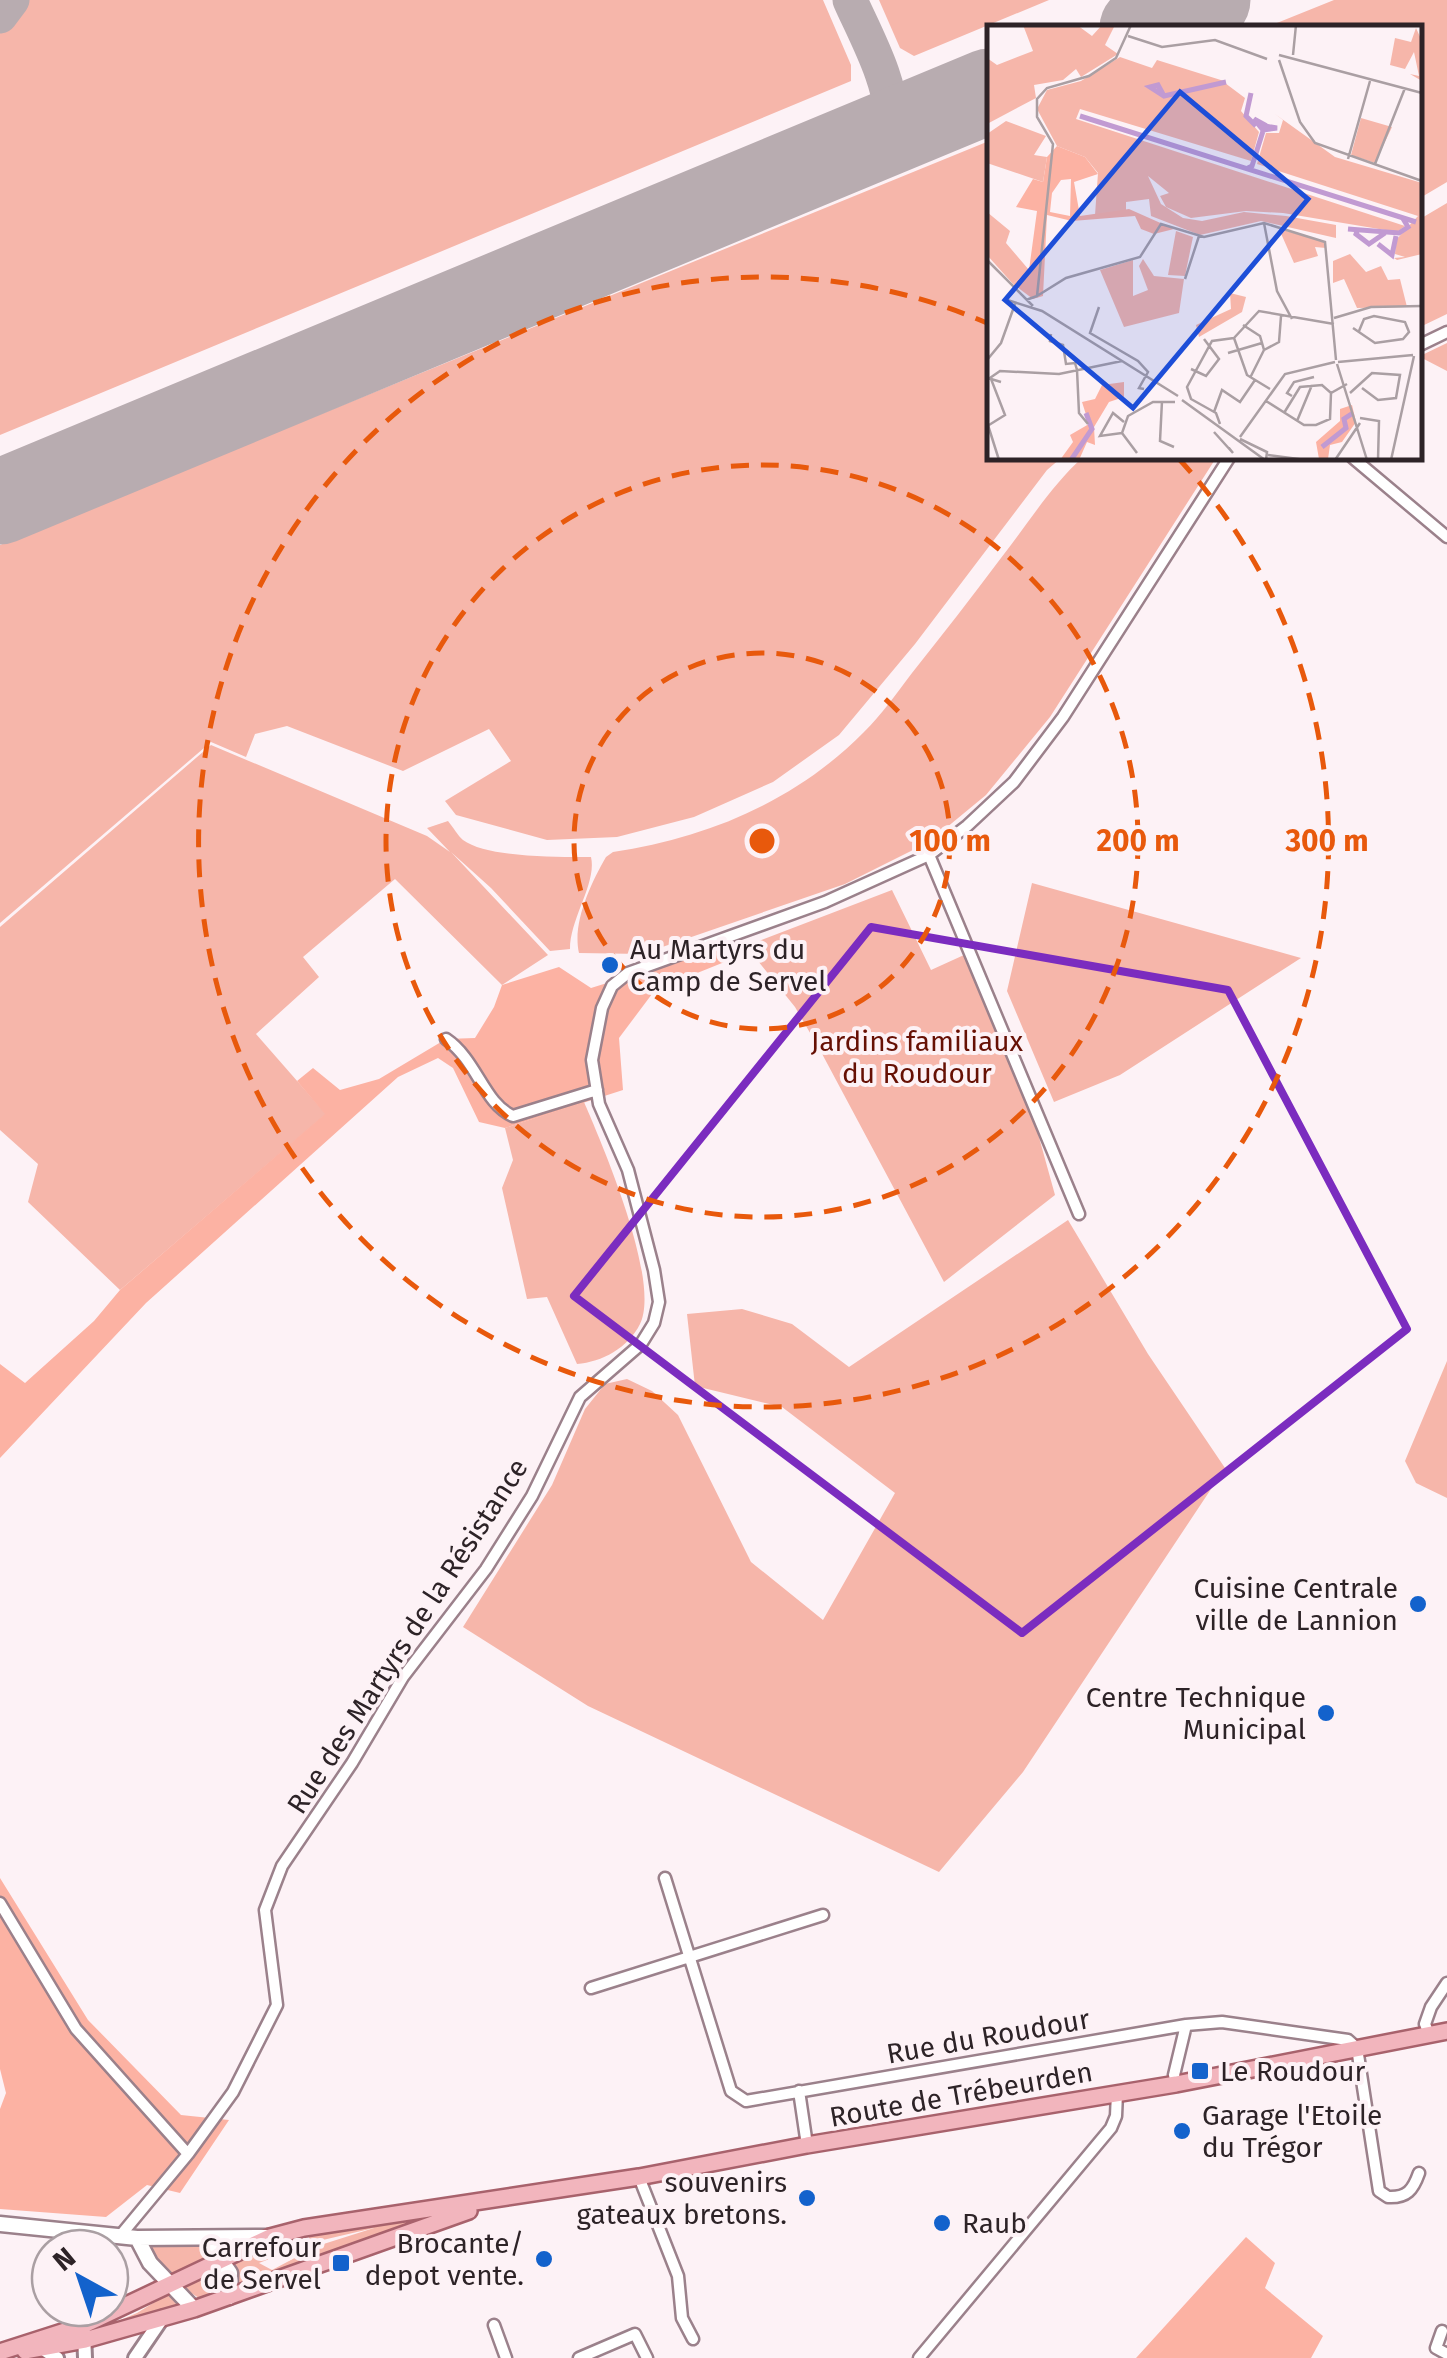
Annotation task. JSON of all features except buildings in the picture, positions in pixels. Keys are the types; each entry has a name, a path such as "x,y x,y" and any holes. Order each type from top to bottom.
{"main road":[{"name":"Route de Trébeurden","path":"0,2353 50,2353 221,2260 270,2237 304,2228 639,2177 1176,2084 1447,2032"},
{"name":"Route de Trébeurden","path":"0,2353 194,2309 501,2199"},
{"path":"0,2224 40,2228"},
{"path":"130,2237 270,2237"},
{"path":"136,2238 150,2262 194,2309"},
{"path":"206,2238 231,2278 228,2297"},
{"path":"148,2297 150,2262"}],"street":[{"path":"1422,344 1447,332"},
{"name":"Rue des Martyrs de la Résistance","path":"126,2228 233,2092 277,2005 265,1910 282,1866 352,1763 403,1677 486,1569 547,1468 575,1406 597,1380 641,1344 654,1323 659,1302 654,1270 628,1170 599,1104 592,1060 602,1008 612,986 628,973 825,902 930,855 967,826 1014,782 1063,717 1228,460"},
{"path":"1354,460 1447,536"},
{"path":"930,855 1079,1214"},
{"path":"446,1039 463,1051 490,1098 512,1116 597,1090"},
{"name":"Rue du Roudour","path":"665,1878 731,2091 746,2101 1186,2025 1222,2022 1309,2033 1348,2040 1357,2048"},
{"path":"0,1903 76,2029 188,2154"},
{"path":"592,1988 823,1915"},
{"path":"1429,2034 1425,2024 1431,2006 1447,1982"},
{"path":"1176,2084 1174,2076 1186,2025"},
{"path":"1357,2048 1378,2191 1388,2197 1407,2194 1414,2188 1419,2173"},
{"path":"799,2091 807,2146"},
{"path":"919,2358 1111,2128 1117,2093"},
{"path":"639,2177 678,2276 682,2318 692,2340"},
{"path":"136,2238 140,2209"},
{"path":"135,2358 163,2318"},
{"path":"494,2325 506,2358"},
{"path":"1425,2358 1441,2351 1442,2331"},
{"path":"84,2333 86,2358"},
{"path":"579,2358 635,2334 648,2358"}],"highlighted area":[{"path":"871,927 1228,990 1407,1329 1022,1633 574,1296"}],"green space":[{"path":"19,0 823,0 851,65 851,81 0,435 0,25"},
{"path":"879,0 1049,0 914,56 900,48"},
{"path":"1334,0 1447,0 1447,182 1422,197 1422,25 1272,25"},
{"path":"987,142 987,460 1059,460 839,735 773,782 694,817 617,837 547,840 456,815 445,801 511,761 489,729 403,771 287,726 255,734 246,757 211,742 0,923 0,545"},
{"path":"1447,203 1447,314 1422,326 1422,218"},
{"path":"1447,343 1447,371 1422,358"},
{"path":"1080,460 1215,460 1050,717 986,795 929,842 845,884 642,954 579,953 581,916 606,857 613,852 682,837 748,813 809,778 838,756 883,711"},
{"path":"211,745 427,836 450,852 427,828 448,821 463,840 474,846 525,855 591,857 592,867 570,949 550,951 451,852 548,955 502,985 395,879 303,957 319,977 256,1034 326,1114 120,1290 28,1202 38,1164 0,1130 0,927"},
{"path":"1032,883 1301,958 1120,1075 1054,1102 1007,991"},
{"name":"Jardins familiaux du Roudour","path":"892,890 931,970 964,955 1037,1130 1055,1195 944,1282 795,1007 746,946"},
{"path":"584,1102 637,1246 644,1304 640,1324 621,1347 605,1357 577,1364 547,1297 527,1299 502,1188 513,1160 505,1128"},
{"path":"1068,1220 1148,1354 1225,1468 1023,1772 939,1872 588,1706 463,1627 552,1485 585,1409 605,1384 627,1379 652,1391 678,1415 751,1562 823,1620 895,1493 782,1407 695,1386 687,1314 742,1309 792,1324 849,1367"},
{"path":"1447,1361 1447,1498 1416,1483 1405,1461"},
{"path":"454,2211 313,2260 311,2248 374,2228 310,2243 308,2232"},
{"path":"302,2233 303,2246 259,2263 272,2270 306,2252 308,2262 237,2285 231,2260"},
{"path":"140,2241 200,2244 213,2256 172,2279"},
{"path":"217,2269 224,2275 220,2288 199,2298 180,2286"},
{"path":"171,2292 180,2304 130,2320"}],"shaded area":[{"path":"726,946 732,959 655,990 619,1038 623,1090 505,1128 479,1122 453,1068 438,1058 398,1077 146,1303 0,1458 0,1364 25,1383 94,1321 120,1290 325,1114 297,1081 313,1068 340,1090 379,1079 446,1039 475,1038 502,985 559,967 591,988"},
{"path":"0,1878 88,2020 181,2115 229,2120 180,2193 147,2185 106,2217 0,2209 0,2109 6,2093 0,2069"},
{"path":"1246,2237 1275,2263 1265,2288 1323,2336 1311,2358 1136,2358"}],"taxiway":[{"path":"0,16 12,0"},
{"path":"850,0 877,60 890,108 884,128 867,143"},
{"path":"889,95 913,113 938,113"}],"runway":[{"path":"1149,25 1208,0"},
{"path":"0,502 987,92"}],"place":[{"name":"Au Martyrs du Camp de Servel","path":"610,965"},
{"name":"Cuisine Centrale ville de Lannion","path":"1418,1604"},
{"name":"Centre Technique Municipal","path":"1326,1713"},
{"name":"Le Roudour","path":"1200,2071"},
{"name":"Garage l'Etoile du Trégor","path":"1182,2131"},
{"name":"souvenirs gateaux bretons.","path":"807,2198"},
{"name":"Raub","path":"942,2223"},
{"name":"Brocante/ depot vente.","path":"544,2259"},
{"name":"Carrefour de Servel","path":"341,2263"}]}
